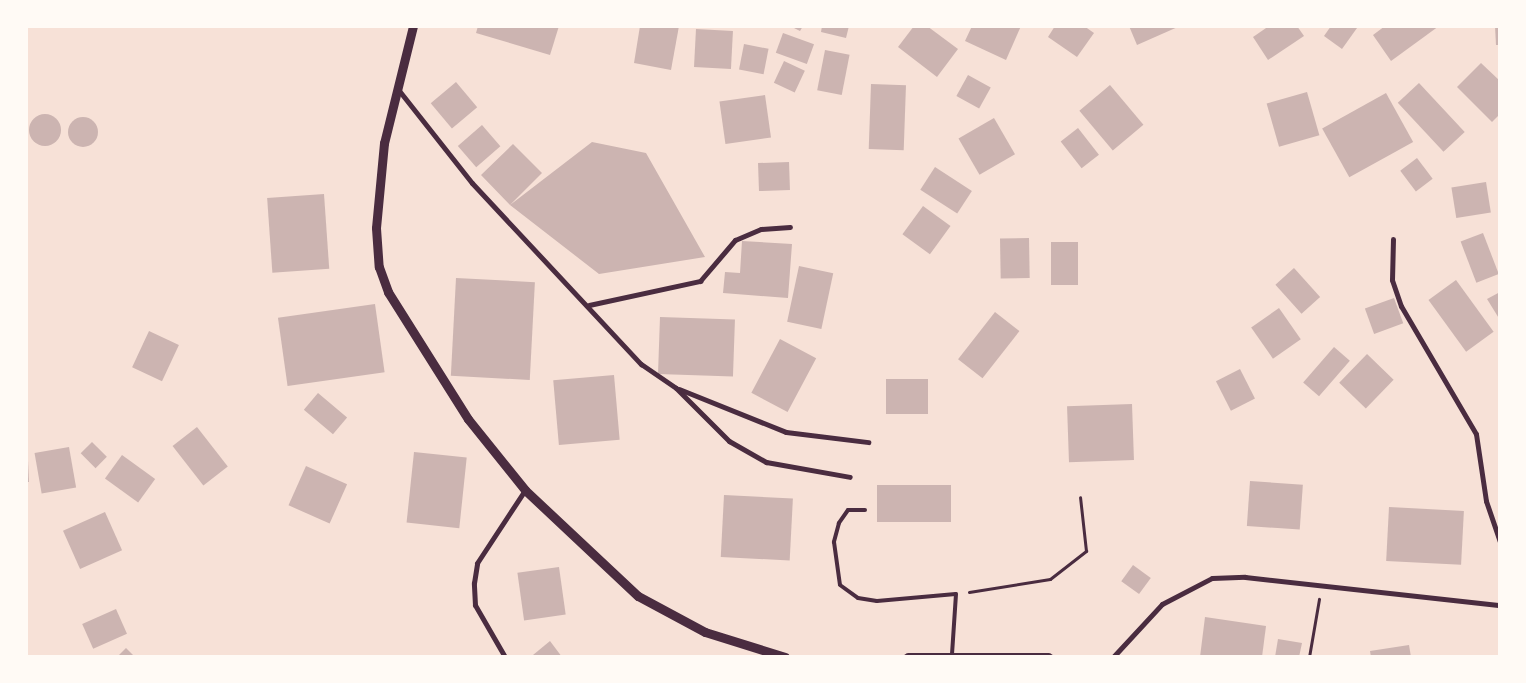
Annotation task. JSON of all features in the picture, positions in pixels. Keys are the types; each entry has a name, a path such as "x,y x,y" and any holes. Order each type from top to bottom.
{"street":[{"path":"413,26 383,153 376,228 379,267 388,292 468,419 525,490 638,596 660,610 705,632 786,657"},
{"path":"397,88 472,183 589,305 641,364 676,388 729,441 766,462 850,476"},
{"path":"589,305 700,281 735,240 761,229 790,227"},
{"path":"1393,239 1392,280 1401,306 1476,434 1486,501 1500,542"},
{"path":"676,388 786,432 868,442"},
{"path":"505,657 475,605 474,583 477,563 525,490"},
{"path":"1113,657 1162,604 1212,578 1245,577 1321,588 1500,605"},
{"path":"908,657 952,655 1048,657"}],"lane":[{"path":"865,510 848,510 839,523 834,542 840,585 858,598 877,601 956,594 952,655"}],"path":[{"path":"956,594 1050,579 1086,551 1080,497"},
{"path":"1309,657 1321,588"}],"building":[{"path":"478,26 559,26 550,55 476,33"},
{"path":"640,26 679,26 671,70 634,63"},
{"path":"790,26 803,26 800,31"},
{"path":"822,26 849,26 846,38 821,32"},
{"path":"914,26 927,26 958,49 937,77 898,47"},
{"path":"972,26 1021,26 1006,60 965,41"},
{"path":"1055,26 1084,26 1094,33 1077,57 1048,37"},
{"path":"1129,26 1180,26 1137,45"},
{"path":"1269,26 1297,26 1304,36 1268,60 1253,37"},
{"path":"1331,26 1355,26 1357,28 1342,49 1324,36"},
{"path":"1385,26 1439,26 1391,61 1373,35"},
{"path":"1495,26 1500,26 1500,45 1496,45"},
{"path":"696,29 733,31 731,69 694,67"},
{"path":"783,33 814,44 807,64 776,53"},
{"path":"744,44 769,49 764,74 739,70"},
{"path":"825,50 850,55 842,95 817,90"},
{"path":"784,61 805,71 795,92 774,83"},
{"path":"1481,63 1500,81 1500,114 1492,122 1457,87"},
{"path":"968,75 991,88 979,109 956,96"},
{"path":"456,82 477,107 452,128 431,103"},
{"path":"1419,83 1465,132 1443,152 1398,103"},
{"path":"871,84 906,85 904,150 869,149"},
{"path":"1110,85 1143,125 1113,151 1079,111"},
{"path":"1307,92 1319,135 1279,147 1267,104"},
{"path":"1386,93 1413,142 1349,177 1322,128"},
{"path":"765,95 771,138 725,144 719,101"},
{"path":"45,114 51,115 56,119 60,124 60,136 56,141 51,145 45,146 39,145 34,141 30,136 29,130 30,124 34,119 39,115"},
{"path":"83,117 94,121 98,132 94,143 83,147 72,143 68,132 72,121"},
{"path":"994,118 1015,154 979,175 958,138"},
{"path":"482,125 500,146 476,167 458,146"},
{"path":"1078,128 1099,155 1082,168 1061,142"},
{"path":"592,142 646,153 705,257 599,274 510,205"},
{"path":"513,144 542,173 510,205 481,175"},
{"path":"1417,158 1433,179 1416,191 1400,171"},
{"path":"789,162 790,190 759,191 758,163"},
{"path":"935,167 972,191 957,214 920,190"},
{"path":"1486,182 1491,213 1456,218 1451,187"},
{"path":"324,194 329,269 272,273 267,198"},
{"path":"923,206 951,226 930,254 902,234"},
{"path":"1483,233 1499,274 1476,283 1461,242"},
{"path":"1029,238 1030,278 1001,279 1000,239"},
{"path":"742,241 792,244 788,298 723,293 725,272 740,273"},
{"path":"1051,242 1078,242 1078,285 1051,285"},
{"path":"799,266 833,273 821,329 787,322"},
{"path":"1294,268 1320,297 1302,314 1275,285"},
{"path":"456,278 535,282 530,380 451,376"},
{"path":"1456,280 1494,332 1466,352 1428,300"},
{"path":"1500,292 1500,320 1487,299"},
{"path":"1394,298 1403,323 1374,334 1365,309"},
{"path":"375,304 385,372 288,386 278,318"},
{"path":"1279,308 1301,339 1273,359 1251,328"},
{"path":"995,312 1019,331 982,378 958,359"},
{"path":"660,317 735,320 733,377 658,374"},
{"path":"149,331 179,345 162,381 132,367"},
{"path":"780,339 816,358 788,412 751,393"},
{"path":"1334,347 1350,361 1319,396 1303,382"},
{"path":"1367,354 1394,380 1366,408 1339,383"},
{"path":"1240,369 1255,398 1231,411 1216,381"},
{"path":"614,375 620,440 559,445 553,380"},
{"path":"886,379 928,379 928,414 886,414"},
{"path":"318,393 347,417 333,434 304,410"},
{"path":"1132,404 1134,460 1069,462 1067,406"},
{"path":"197,427 228,466 203,485 173,446"},
{"path":"92,442 107,457 96,468 81,453"},
{"path":"69,447 76,487 42,493 35,453"},
{"path":"414,452 467,458 459,528 407,523"},
{"path":"122,455 155,479 138,503 105,478"},
{"path":"26,461 28,461 29,482 26,482"},
{"path":"306,466 347,484 330,524 289,505"},
{"path":"1250,481 1303,485 1300,530 1247,526"},
{"path":"877,485 951,485 951,522 877,522"},
{"path":"724,495 793,499 790,561 721,557"},
{"path":"1389,507 1464,511 1461,565 1386,561"},
{"path":"105,512 122,550 80,569 63,531"},
{"path":"1133,565 1151,578 1139,594 1121,581"},
{"path":"559,567 566,615 524,620 517,573"},
{"path":"116,609 127,634 93,649 82,624"},
{"path":"1205,617 1266,626 1262,657 1200,657"},
{"path":"1278,639 1302,643 1299,657 1275,657"},
{"path":"550,641 562,657 535,657 533,655"},
{"path":"1409,645 1411,657 1371,657 1370,651"},
{"path":"126,648 135,657 117,657"}]}
